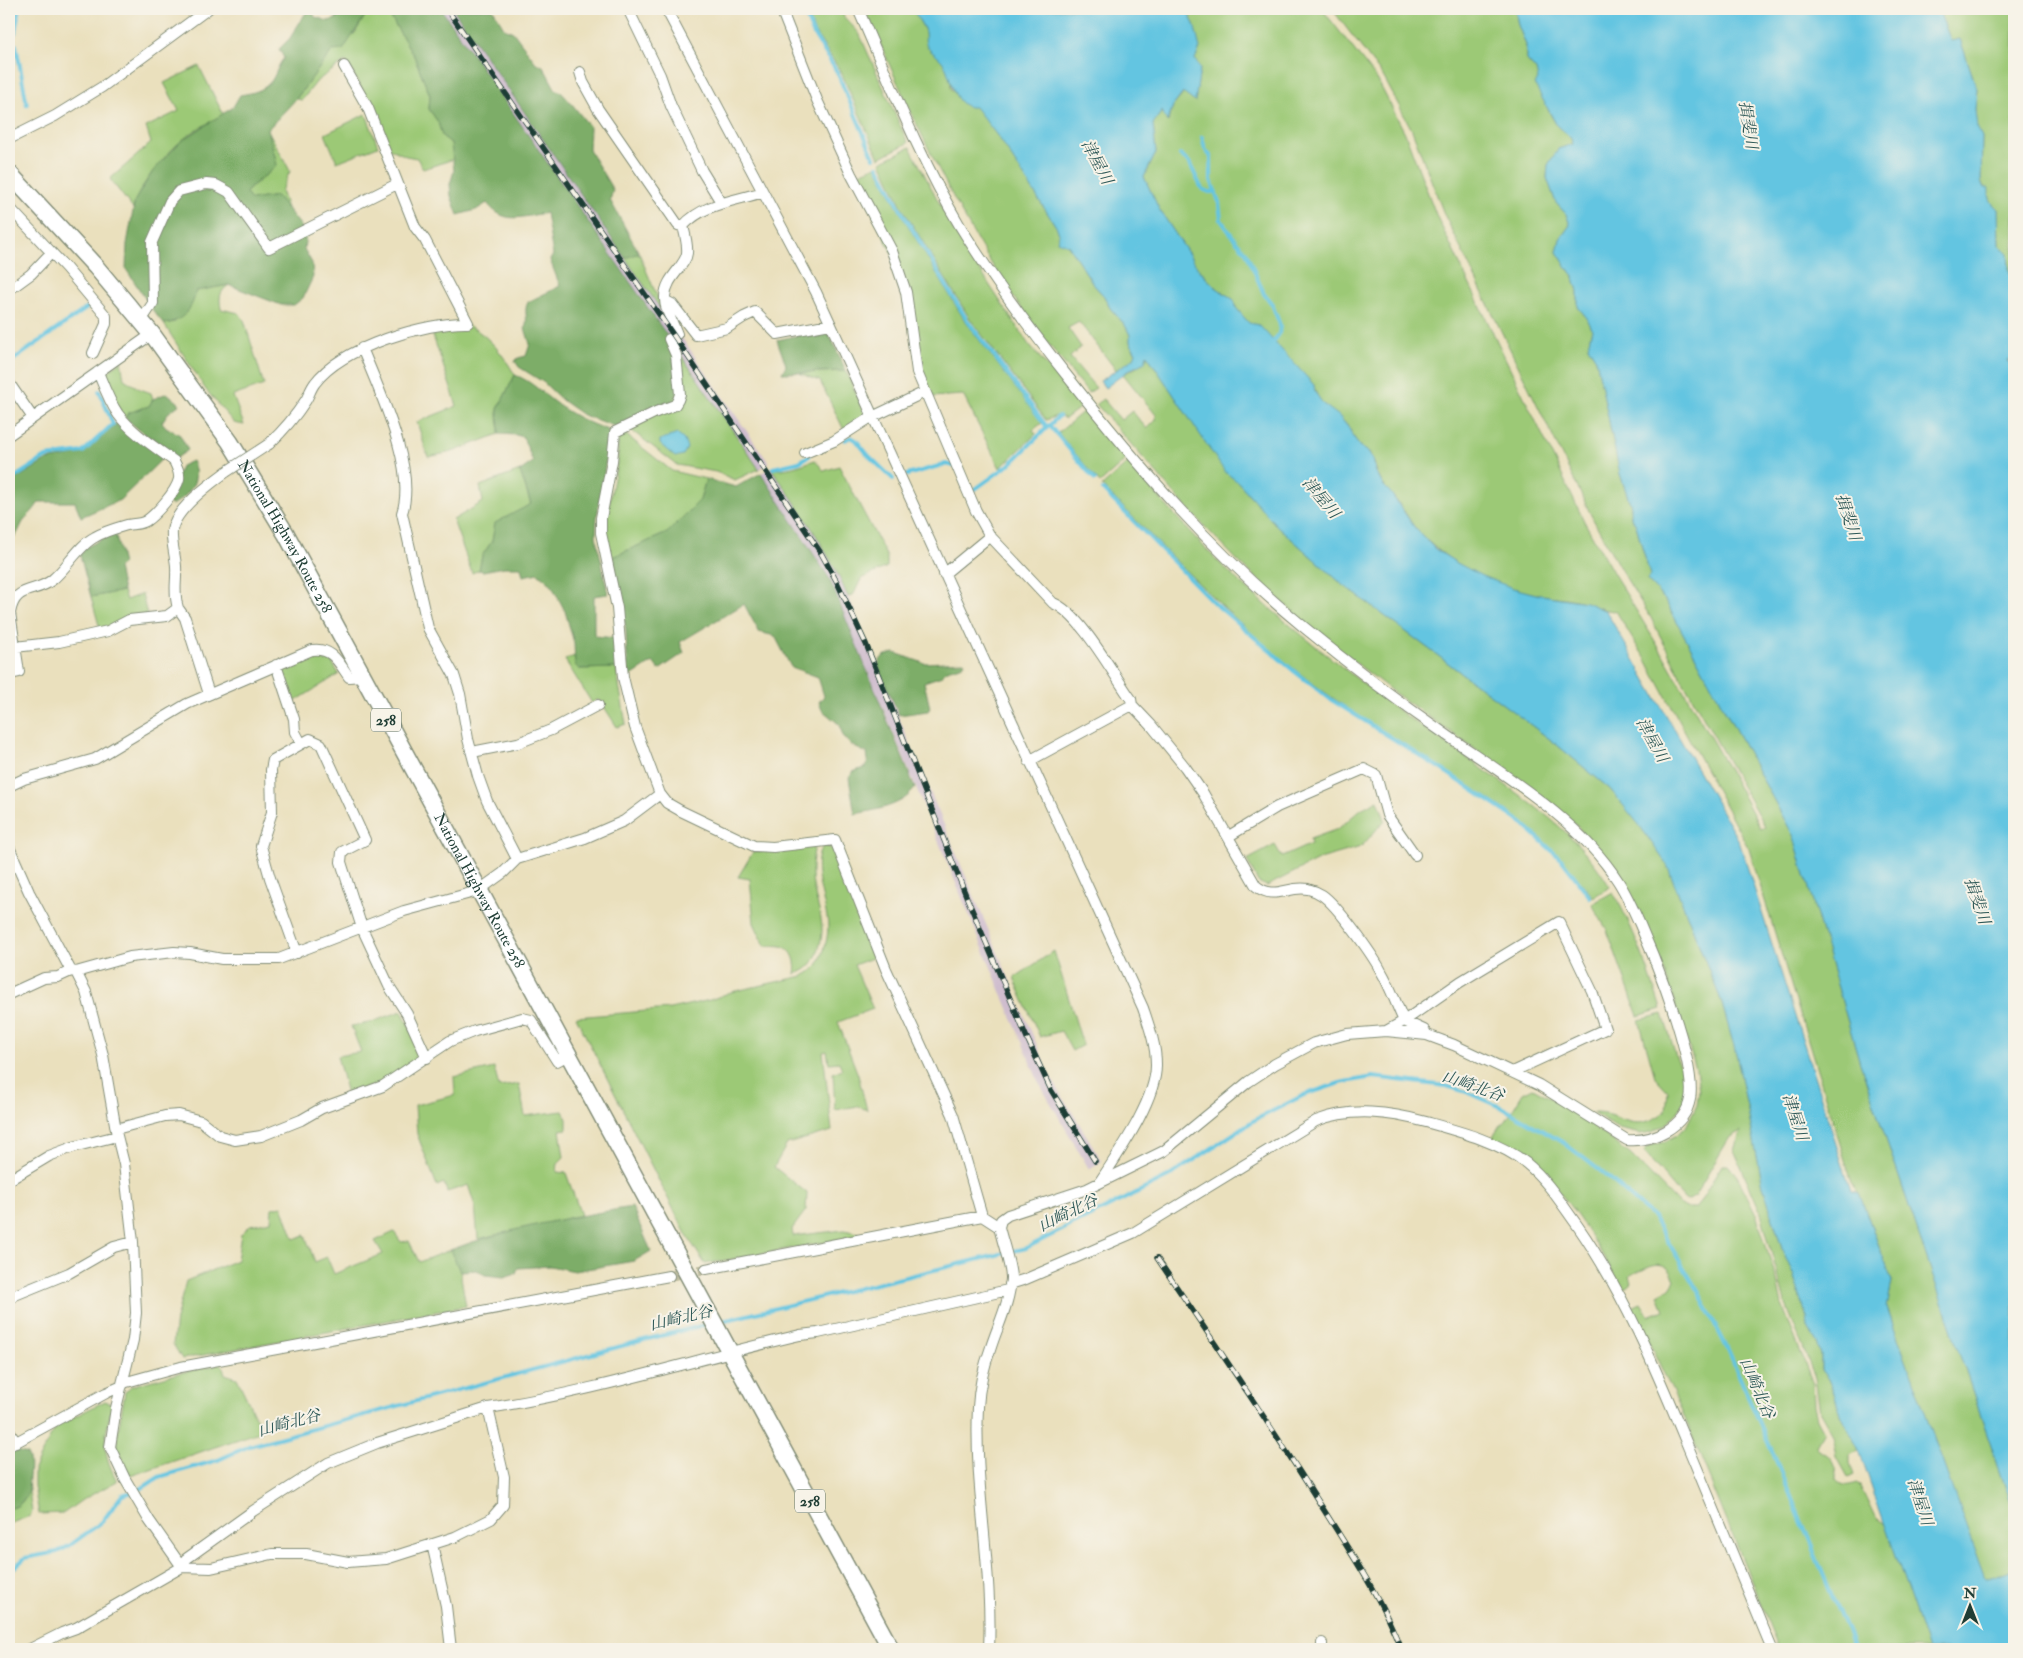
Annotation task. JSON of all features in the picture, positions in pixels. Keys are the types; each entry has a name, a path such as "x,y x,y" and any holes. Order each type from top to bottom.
{"highway":[{"name":"National Highway Route 258","path":"13,177 96,267 152,334 230,442 286,534 478,891 891,1649"}],"street":[{"path":"9,139 55,116 102,87 208,9"},
{"path":"628,9 702,171 720,202"},
{"path":"666,9 816,292 1140,1000 1154,1043 1156,1064 1154,1080 1150,1095 1122,1149 1098,1184"},
{"path":"781,9 816,100 892,251 906,292 914,360 925,392 976,511 990,536 1053,603 1063,606 1078,621 1131,699 1132,705 1185,767 1228,836 1256,886 1263,892 1278,893 1293,888 1308,889 1322,895 1340,914 1382,971 1404,1020 1424,1030 1428,1035"},
{"path":"858,9 916,142 960,225 1019,315 1133,457 1233,564 1302,626 1388,694 1534,796 1585,840 1618,881 1641,926 1674,1014 1690,1070 1692,1088 1690,1102 1685,1114 1676,1123 1654,1137 1637,1141 1627,1140 1514,1071 1428,1035 1386,1031 1347,1034 1314,1043 1275,1064 1248,1082 1164,1151 1098,1184 1008,1215 1001,1220 999,1227 1010,1284 1004,1312 990,1350 979,1394 978,1408 978,1477 986,1550 989,1649"},
{"path":"209,694 185,618 178,608 174,596 176,568 173,527 198,493 269,444 285,429 306,400 315,383 330,370 362,348 406,332 450,322 468,323 426,240 415,227 368,108 344,66"},
{"path":"580,72 583,82 598,109 678,225 683,226"},
{"path":"141,322 153,303 152,242 170,201 179,191 206,184 216,185 229,192 268,248 397,184"},
{"path":"763,192 720,202 688,220 683,226 687,253 672,275 665,292 665,301 676,354 680,394 675,405 615,432 612,461 601,518 603,549 617,608 623,677 635,727 660,794 667,803 754,846 835,840 886,969 953,1115 982,1216 999,1227"},
{"path":"9,207 66,268 106,316 106,324 93,353"},
{"path":"9,290 31,274 51,253"},
{"path":"665,301 672,304 696,335 727,328 755,312 777,334 830,324"},
{"path":"9,435 152,334"},
{"path":"362,348 388,413 404,466 406,502 402,513 424,615 434,641 454,675 460,694 472,752 487,801 517,859"},
{"path":"9,674 19,672 10,613 12,604 18,595 22,591 44,585 52,580 73,559 81,547 95,537 146,521 163,504 179,480 178,468 174,461 137,433 118,413 109,399 98,372"},
{"path":"9,383 33,418"},
{"path":"805,453 834,441 873,418 925,392"},
{"path":"944,574 990,536"},
{"path":"15,647 59,642 108,632 129,620 167,616 178,608"},
{"path":"9,786 24,779 95,759 187,704 312,650 320,649 333,654 349,677 362,676"},
{"path":"276,665 294,719 295,732 302,743"},
{"path":"472,752 518,743 551,730 598,705"},
{"path":"1029,761 1132,705"},
{"path":"297,953 270,878 261,846 272,812 271,770 273,760 310,739 321,744 364,840 342,852 341,862 362,928 389,986 407,1014 427,1058"},
{"path":"1228,836 1277,807 1364,770 1376,775 1387,815 1415,855"},
{"path":"9,994 44,978 58,977 130,957 174,952 222,959 279,959 404,911 478,891 503,873 517,859 585,838 624,821 660,794"},
{"path":"9,847 29,892 86,992 103,1055 116,1133 124,1164 133,1242 136,1313 123,1385 116,1408 110,1447 125,1479 149,1520 182,1567"},
{"path":"1386,1031 1460,982 1559,922 1592,991 1605,1029 1514,1071"},
{"path":"9,1180 49,1156 165,1116 179,1115 201,1121 220,1136 235,1140 247,1139 301,1120 322,1108 383,1086 450,1041 475,1031 522,1018 531,1020 557,1061 568,1055"},
{"path":"182,1567 186,1559 245,1516 328,1463 377,1442 488,1408 522,1403 726,1348 818,1333 1026,1279 1133,1233 1316,1121 1330,1115 1373,1112 1398,1115 1466,1134 1506,1150 1540,1176 1587,1240 1622,1298 1674,1412 1772,1649"},
{"path":"706,1268 982,1216"},
{"path":"9,1300 15,1295 69,1274 114,1247 133,1242"},
{"path":"9,1431 12,1445 106,1392 181,1367 669,1276"},
{"path":"30,1649 76,1628 182,1567 211,1568 272,1554 306,1554 348,1562 386,1559 455,1537 491,1519 503,1504 504,1477 488,1408"},
{"path":"432,1544 446,1606 451,1649"}],"shaded area":[{"path":"441,9 453,9 769,463 759,469"},
{"path":"771,468 804,514 840,578 1050,1076 1102,1161 1089,1169 1039,1083 829,578 761,473"}],"green space":[{"path":"339,9 441,9 666,334 673,355 678,392 673,402 619,426 614,426 583,415 563,401 543,382 519,367 515,361 526,356 530,344 525,328 528,302 560,286 550,260 553,255 546,213 514,218 507,217 500,215 487,203 476,210 458,215 451,196 450,184 454,171 451,143 442,136 438,122 429,109 430,95 414,56 390,16 368,11 343,50 332,51 296,99 268,129 277,165 246,193 251,200 277,196 306,235 304,249 312,263 313,277 303,298 294,305 281,305 229,285 196,291 192,304 186,314 164,324 126,269 127,244 135,200 153,171 180,142 233,107 240,95 257,91 269,84 284,58 279,49 290,38 305,14 312,11 315,17 328,21 336,19"},
{"path":"453,9 493,9 504,28 513,32 536,63 543,66 556,90 560,91 572,104 590,127 589,150 613,190 610,200 639,253 625,258"},
{"path":"806,9 841,9 844,17 859,33 908,143 879,158 841,72 814,31"},
{"path":"865,9 913,9 925,31 929,49 938,56 945,66 950,77 951,89 975,106 1002,142 1057,228 1059,234 1057,237 1068,245 1094,285 1104,296 1110,308 1125,325 1136,354 1134,358 1116,370 1079,322 1068,328 1081,347 1070,357 1096,388 1088,393 1037,330 991,263 939,170"},
{"path":"1186,9 1322,9 1377,79 1405,133 1437,217 1585,523 1661,651 1761,829 1765,827 1683,681 1651,618 1621,570 1593,519 1444,214 1412,130 1383,76 1332,9 1515,9 1518,25 1526,45 1526,59 1536,70 1549,112 1556,124 1571,138 1573,144 1558,149 1548,165 1547,178 1556,203 1566,214 1570,225 1560,239 1557,252 1574,278 1578,291 1578,307 1587,318 1592,329 1588,346 1596,359 1620,474 1631,506 1631,517 1636,525 1650,575 1647,580 1665,600 1794,837 1860,1063 2014,1512 2014,1569 1985,1580 1887,1308 1892,1281 1859,1193 1853,1186 1749,849 1644,656 1616,611 1606,610 1576,600 1535,594 1502,585 1471,571 1442,553 1429,542 1415,527 1385,487 1369,453 1355,440 1349,427 1323,403 1314,385 1255,325 1249,324 1237,309 1234,300 1214,286 1200,271 1159,209 1144,177 1156,153 1153,124 1162,111 1168,122 1173,106 1184,93 1195,102 1200,69 1195,59 1194,24"},
{"path":"1938,9 2014,9 2014,286 2009,270 2009,262 1999,245 1998,209 1991,203 1989,194 1981,182 1982,137 1976,127 1977,89 1960,39 1951,41"},
{"path":"368,11 390,16 414,56 430,95 429,109 438,122 442,136 451,143 454,159 423,169 417,158 406,156 387,147 370,103 346,61 318,80 302,100 296,99 332,51 355,33"},
{"path":"199,66 223,114 190,134 166,156 145,183 135,201 133,209 110,179 151,143 146,127 179,111 164,83"},
{"path":"366,114 378,146 337,162 325,134"},
{"path":"268,130 290,171 281,191 288,211 277,196 251,200 246,193 277,165"},
{"path":"910,147 954,231 1029,345 1082,406 1065,419 1059,415 1046,420 970,319 904,211 881,162"},
{"path":"876,166 900,212 965,321 1042,423 1033,430 1036,434 1000,468 963,395 932,397 920,368 910,292 855,175"},
{"path":"639,253 656,294 667,313 665,315 625,258"},
{"path":"229,285 220,295 221,309 239,313 244,320 264,385 233,396 244,425 234,423 206,390 164,324 175,322 195,291"},
{"path":"469,326 484,335 496,347 515,375 498,409 499,434 452,452 428,457 417,422 457,406 431,330"},
{"path":"827,329 846,371 782,373 786,365 777,340"},
{"path":"677,349 759,469 735,480 716,472 677,465 631,430"},
{"path":"1147,355 1225,471 1239,483 1276,525 1342,584 1551,740 1610,789 1641,826 1667,865 1721,1000 1737,1057 1763,1186 1783,1252 1793,1273 1808,1327 1821,1354 1821,1370 1828,1379 1840,1414 1859,1450 1850,1455 1850,1463 1854,1474 1848,1477 1837,1457 1833,1435 1820,1412 1815,1378 1785,1302 1761,1213 1734,1150 1741,1131 1730,1137 1694,1197 1689,1200 1684,1199 1644,1152 1649,1146 1664,1142 1686,1127 1697,1104 1699,1090 1696,1069 1661,961 1635,904 1579,828 1536,792 1392,691 1305,623 1238,561 1186,507 1096,404 1103,399 1121,420 1132,411 1147,429 1156,420 1156,415 1123,374 1137,367"},
{"path":"121,361 124,379 140,389 151,393 153,399 149,406 136,410 125,418 116,406 104,375"},
{"path":"846,371 866,416 844,430 820,381 799,373"},
{"path":"515,375 532,384 570,413 608,430 610,435 597,517 596,536 608,594 594,596 594,633 595,636 615,638 616,668 579,669 575,665 574,643 565,611 551,584 538,573 523,576 521,567 479,570 482,556 492,541 495,523 531,504 520,471 533,462 523,437 499,434 498,409"},
{"path":"167,393 180,404 168,413 162,422 166,427 180,435 188,450 175,459 125,418 128,413 149,406 153,399"},
{"path":"1085,410 1127,459 1100,483 1058,433"},
{"path":"119,421 162,456 160,461 120,500 81,517 75,502 39,502 23,522 16,536 9,541 9,483 47,460 84,453"},
{"path":"625,434 672,471 706,479 700,500 667,533 610,558 605,537 606,520 618,458 618,436"},
{"path":"815,460 824,471 839,466 887,557 887,567 861,579 854,594 848,597 823,547 771,468 787,468"},
{"path":"192,461 195,468 195,481 192,487 184,497 172,505 168,503 181,466"},
{"path":"1129,462 1190,532 1246,588 1379,696 1545,814 1586,854 1610,887 1593,897 1551,849 1518,819 1330,696 1269,648 1184,569 1102,486"},
{"path":"520,471 531,505 496,523 492,541 482,556 479,570 472,573 453,520 483,502 480,486"},
{"path":"761,473 829,578 915,788 904,799 896,803 872,811 855,814 849,778 853,772 866,767 868,761 867,753 849,743 843,736 840,725 822,710 819,702 824,696 818,677 791,667 775,636 759,632 744,604 680,642 684,653 659,670 653,662 628,678 626,631 622,604 610,558 667,533 700,500 706,479 736,487"},
{"path":"115,532 123,564 118,568 123,591 91,597 80,555 85,548"},
{"path":"123,591 126,600 142,594 147,615 100,629 91,597"},
{"path":"311,653 329,657 339,674 294,702 282,669 284,664"},
{"path":"895,653 924,663 964,661 965,663 959,667 949,669 942,676 924,682 930,708 928,711 899,715 878,666 884,656"},
{"path":"574,656 575,664 579,669 616,668 626,724 617,727 599,699 592,703 565,660"},
{"path":"1378,800 1385,820 1361,847 1320,859 1267,886 1258,882 1247,860 1275,845 1282,857 1311,844 1310,839 1338,829 1361,809"},
{"path":"811,846 814,850 812,881 821,919 822,935 817,954 811,964 803,971 795,974 795,961 792,954 786,948 782,946 765,946 754,923 750,879 738,877 753,852"},
{"path":"823,846 828,846 836,853 875,957 854,965 873,1009 838,1022 858,1075 867,1110 858,1106 835,1110 833,1073 842,1069 839,1062 829,1063 827,1051 823,1052 832,1131 787,1144 774,1167 807,1193 806,1210 792,1229 793,1236 844,1230 859,1233 859,1236 705,1264 687,1236 576,1017 670,1009 710,1000 731,992 803,976 811,971 820,959 828,933 817,864"},
{"path":"1613,892 1628,920 1640,949 1661,1009 1638,1016 1607,930 1592,904"},
{"path":"1054,951 1083,1045 1072,1051 1061,1031 1040,1037 1014,978"},
{"path":"402,1011 421,1051 420,1058 385,1082 347,1094 337,1056 361,1052 351,1026 369,1023"},
{"path":"1663,1014 1676,1057 1686,1077 1684,1101 1677,1113 1667,1123 1652,1132 1640,1134 1619,1129 1592,1113 1612,1116 1636,1123 1654,1119 1666,1111 1668,1091 1655,1077 1639,1020"},
{"path":"494,1068 499,1087 519,1084 525,1116 563,1111 567,1119 567,1129 560,1130 564,1157 558,1163 557,1172 566,1173 581,1215 478,1239 475,1206 468,1185 447,1192 444,1183 437,1186 417,1134 415,1105 455,1095 454,1077"},
{"path":"1533,1088 1574,1111 1631,1155 1678,1203 1686,1208 1696,1208 1722,1165 1728,1165 1737,1176 1756,1214 1777,1281 1782,1305 1813,1384 1817,1419 1824,1432 1816,1446 1820,1451 1828,1455 1833,1462 1839,1482 1846,1485 1856,1483 1860,1485 1875,1517 1885,1524 1928,1649 1779,1649 1682,1411 1632,1307 1641,1303 1649,1316 1664,1310 1658,1295 1670,1288 1675,1280 1671,1272 1661,1265 1650,1266 1630,1276 1632,1283 1623,1289 1575,1214 1547,1177 1516,1150 1492,1138 1498,1128 1506,1121 1523,1093"},
{"path":"282,1206 294,1239 305,1235 315,1262 327,1257 334,1274 383,1254 375,1241 394,1232 401,1242 409,1241 419,1262 450,1250 460,1271 466,1306 182,1359 173,1344 176,1319 186,1281 237,1260 241,1234 250,1225 271,1221 272,1208"},
{"path":"632,1207 651,1251 634,1261 575,1271 550,1266 518,1268 516,1273 504,1277 485,1275 477,1270 460,1271 450,1250 517,1229"},
{"path":"222,1364 225,1374 237,1378 262,1431 130,1476 117,1449 117,1438 125,1392 131,1386"},
{"path":"105,1401 113,1404 105,1443 108,1460 117,1481 82,1500 64,1513 39,1514 34,1486 34,1469 49,1439 58,1425"},
{"path":"18,1451 27,1454 29,1458 29,1491 19,1505 9,1508 9,1452"},
{"path":"29,1491 32,1512 30,1516 9,1524 9,1508 19,1505"}],"water":[{"name":"津屋川","path":"913,9 1186,9 1194,24 1200,48 1195,59 1200,69 1195,102 1183,93 1173,106 1167,122 1162,111 1153,124 1156,153 1144,177 1159,209 1200,271 1214,286 1234,300 1237,309 1249,323 1259,325 1314,385 1315,392 1323,404 1339,416 1359,446 1367,451 1373,459 1376,472 1383,485 1415,528 1435,549 1482,576 1513,588 1536,594 1586,602 1606,611 1739,841 1851,1191 1859,1193 1892,1281 1887,1308 1985,1579 2014,1569 2014,1649 1928,1649 1859,1450 1840,1414 1828,1379 1821,1370 1821,1354 1808,1327 1793,1274 1783,1252 1763,1186 1737,1057 1721,1000 1667,865 1640,826 1610,789 1551,740 1342,584 1276,525 1239,483 1225,472 1147,355 1145,362 1129,370 1105,388 1100,381 1134,358 1136,353 1130,342 1130,335 1125,325 1110,308 1104,296 1094,285 1068,245 1057,241 1059,234 1057,228 1002,142 975,107 968,107 962,104 954,92 944,64 927,45 924,29"},
{"name":"揖斐川","path":"1515,9 1938,9 1951,41 1960,39 1977,89 1975,109 1977,127 1982,137 1981,182 1984,188 1989,188 1990,200 1998,209 1999,245 2008,253 2009,270 2014,286 2014,357 2008,360 2011,367 2014,367 2014,1512 1860,1063 1794,837 1665,600 1647,580 1650,575 1636,525 1631,517 1631,506 1620,474 1596,359 1588,346 1592,329 1587,318 1578,307 1578,291 1574,278 1557,252 1560,239 1570,225 1566,214 1556,203 1547,178 1548,165 1558,149 1573,144 1571,138 1556,124 1535,85 1538,79 1536,70 1526,59 1526,45 1518,25"},
{"path":"677,434 684,440 687,448 683,455 675,457 660,444 660,440"}],"waterway":[{"path":"15,33 19,9"},
{"path":"803,9 813,33 837,72 874,158"},
{"path":"16,45 27,105"},
{"path":"1202,137 1205,149 1211,157 1211,180 1219,202 1221,220 1246,252 1264,294 1272,304 1280,325 1279,334 1272,344"},
{"path":"1180,155 1189,162 1202,189 1216,192"},
{"path":"878,166 902,212 967,320 1047,427"},
{"path":"9,363 87,308"},
{"path":"9,481 46,457 83,452 113,424 99,391"},
{"path":"974,490 1010,464 1059,416"},
{"path":"1049,425 1095,480"},
{"path":"845,440 851,437 856,440 869,456 893,479"},
{"path":"773,468 799,462 809,456"},
{"path":"907,475 946,464 954,466"},
{"path":"1103,490 1213,602 1295,672 1330,699 1449,774 1522,823 1562,860 1590,897"},
{"name":"山崎北谷","path":"718,1322 1026,1248 1168,1177 1253,1121 1304,1095 1340,1083 1373,1077 1446,1086 1467,1092 1501,1107 1564,1143 1607,1176 1653,1217 1698,1291 1726,1346 1773,1453 1854,1649"},
{"name":"山崎北谷","path":"9,1572 25,1558 57,1552 69,1546 102,1522 122,1495 139,1490 159,1477 218,1460 249,1446 709,1324"}],"tunnel":[{"path":"669,1276 706,1269"}],"railway":[{"path":"447,9 674,336 821,553 866,644 967,898 1027,1038 1051,1090 1095,1161"},
{"path":"1157,1258 1302,1475 1344,1542 1385,1612 1401,1649"}]}
